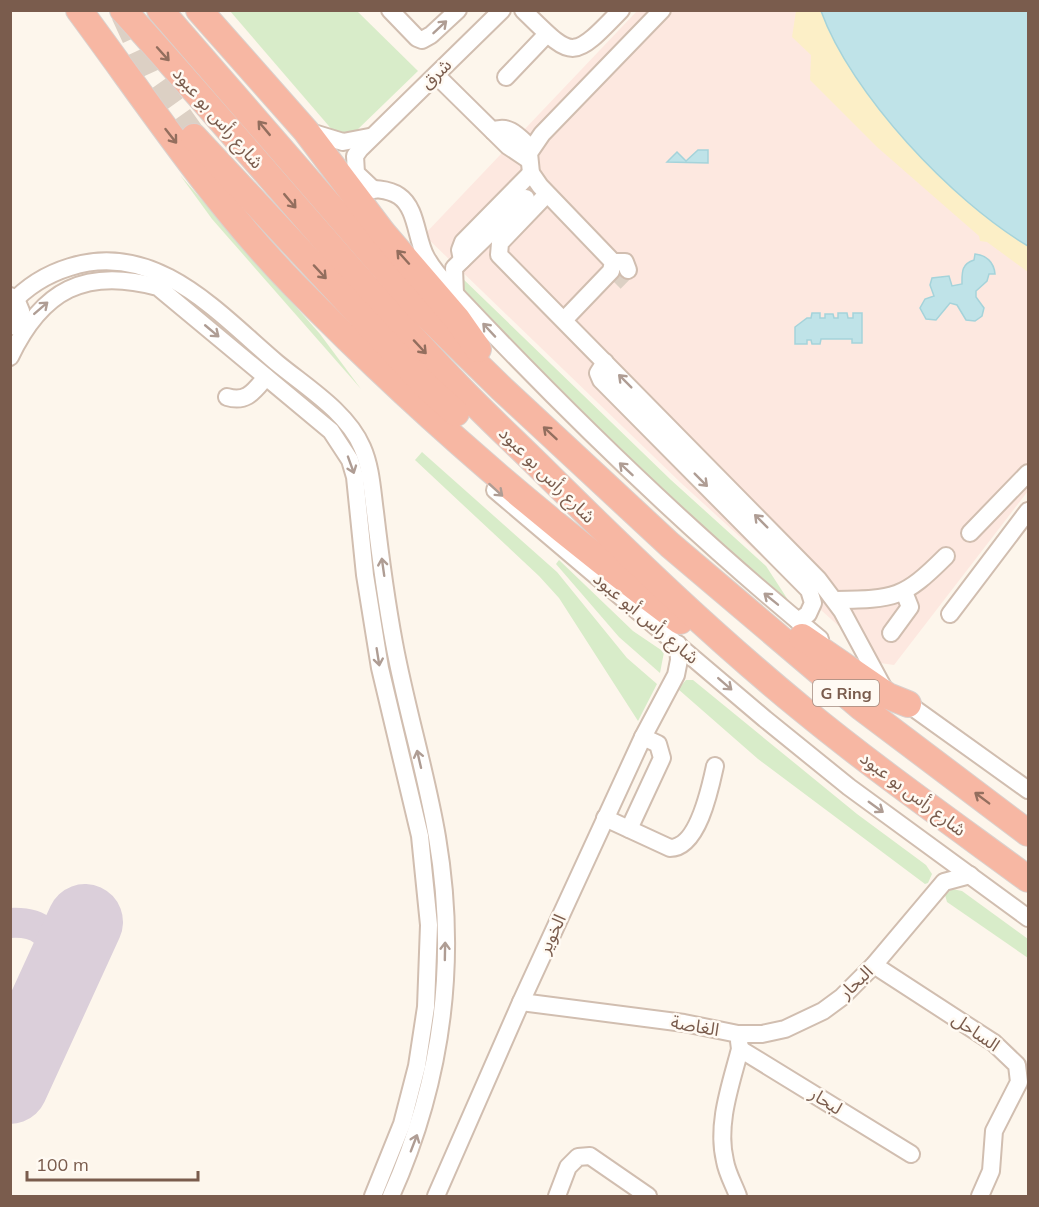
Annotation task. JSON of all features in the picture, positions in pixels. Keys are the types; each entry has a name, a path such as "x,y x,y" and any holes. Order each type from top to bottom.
{"highway":[{"path":"79,10 161,123 293,284 412,397 514,488 618,575 688,639 750,666"},
{"name":"شارع رأس بو عبود","path":"123,10 206,101 353,275 454,382 625,551 750,666 902,788 1029,879"},
{"name":"شارع رأس بو عبود","path":"160,10 417,306 501,388 670,545 861,707 1029,833"},
{"path":"199,10 362,189 383,233 457,319 501,388"},
{"path":"217,10 243,42 268,86"},
{"path":"194,137 426,386 688,639"},
{"path":"670,545 888,696 908,704"}],"street":[{"path":"390,10 417,38 422,39 431,35 458,10"},
{"name":"شرق","path":"362,189 361,180 354,165 355,156 369,137 502,10"},
{"path":"523,10 565,48 576,49 586,46 621,10"},
{"path":"455,294 463,242 587,88 662,10"},
{"path":"506,77 547,34"},
{"path":"436,75 517,154 530,160 547,194 621,266 613,269 609,281 564,320"},
{"path":"306,130 324,138 343,142 369,137"},
{"path":"362,189 390,192 404,200 411,212 426,259 455,294 606,451 738,572 883,687 1029,790"},
{"path":"547,194 500,243 499,255 605,362 810,590 813,603 808,614 798,621"},
{"path":"426,259 440,266 458,264 526,198"},
{"path":"10,327 21,311 12,300 44,277 77,264 98,260 116,260 153,268 187,287 322,400 343,419 362,444 373,493 394,641 436,834 445,919 444,976 435,1064 416,1138 391,1197"},
{"path":"11,351 34,315 54,297 78,285 105,279 132,280 158,287 331,431 350,460 355,477 365,575 380,668 412,800 425,876 428,969 422,1036 402,1124 373,1197"},
{"path":"227,397 237,400 246,398 266,377"},
{"path":"970,533 1029,473"},
{"path":"724,494 809,570 835,600 883,687"},
{"path":"950,614 1029,511"},
{"path":"835,600 889,598 904,592 946,556"},
{"path":"891,633 910,607 904,592"},
{"name":"شارع رأس أبو عبود","path":"688,639 703,666 849,787 1029,918"},
{"name":"الخوير","path":"436,1197 605,818 643,737 676,675 679,660 688,639"},
{"path":"676,675 703,666"},
{"path":"908,704 932,713 1029,778"},
{"path":"629,829 662,758 658,744 643,737"},
{"path":"605,818 670,848 684,844 704,806 715,766"},
{"path":"941,855 944,882 970,875"},
{"name":"البحار","path":"739,1041 804,1022 842,998 874,965 944,882"},
{"name":"الساحل","path":"874,965 994,1042 1017,1065 1019,1082 994,1131 991,1171 980,1197"},
{"name":"الغاصة","path":"521,1002 684,1023 739,1041 727,1102 722,1144 725,1163 738,1197"},
{"name":"لبحار","path":"739,1041 911,1154"},
{"path":"557,1197 568,1167 578,1157 590,1156 648,1197"}],"shaded area":[{"path":"637,11 821,11 824,19 1028,246 1028,491 894,665 880,663 681,483 424,235"}],"green space":[{"path":"230,11 357,11 418,71 355,132 334,132"},
{"path":"180,175 320,334 361,389 212,219"},
{"path":"460,276 671,480 766,566 792,606 706,531 582,413 463,290"},
{"path":"422,452 557,572 627,658 657,684 638,721 559,598 539,576 415,460"},
{"path":"559,560 633,631 664,652 660,673 619,637 556,564"},
{"path":"686,680 693,680 857,814 926,865 932,874 928,883 925,884 758,759 678,689"},
{"path":"952,889 962,891 1028,939 1028,958 947,902 945,895"}],"sand":[{"path":"796,11 821,11 824,19 923,160 971,205 1028,246 1028,272 987,242 980,241 979,236 877,147 810,80 811,55 792,37"}],"water":[{"path":"821,11 1028,11 1028,246 968,202 907,143 855,76 835,43"},
{"path":"698,150 708,150 708,163 667,162 677,152 686,161"},
{"path":"975,254 989,260 995,274 989,274 987,281 976,291 976,297 984,308 982,316 975,321 966,320 957,305 950,303 936,320 926,319 920,308 925,299 934,296 930,285 932,278 949,276 952,286 962,284 963,269 974,260"},
{"path":"812,313 820,313 820,318 825,318 825,314 833,314 834,318 838,318 838,313 847,313 848,318 853,318 853,313 862,313 862,343 852,343 852,339 821,339 820,344 812,344 811,340 807,340 807,344 795,344 795,327 807,318 811,318"}],"taxiway":[{"path":"10,923 22,923 40,929 51,940 65,968"}],"runway":[{"path":"10,1086 85,922"}],"tunnel":[{"path":"124,14 155,82 194,137"},
{"path":"615,283 628,270"}]}
